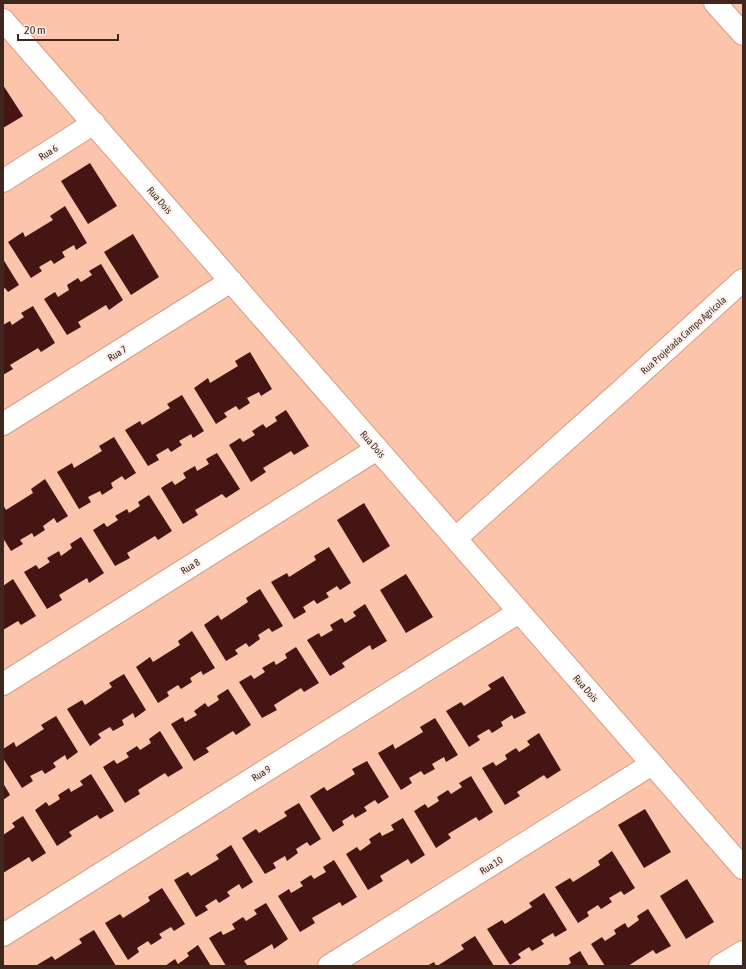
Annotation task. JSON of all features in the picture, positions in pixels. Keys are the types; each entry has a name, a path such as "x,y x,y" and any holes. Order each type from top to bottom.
{"street":[{"path":"715,3 743,34"},
{"name":"Rua Dois","path":"3,20 743,868"},
{"name":"Rua 6","path":"3,181 94,123"},
{"name":"Rua Projetada Campo Agricola","path":"456,538 743,280"},
{"name":"Rua 7","path":"3,424 231,281"},
{"name":"Rua 8","path":"3,684 377,449"},
{"name":"Rua 9","path":"3,935 519,612"},
{"name":"Rua 10","path":"329,966 652,764"},
{"path":"720,966 743,952"}],"building":[{"path":"3,85 23,116 3,128"},
{"path":"90,163 117,206 88,224 61,181"},
{"path":"65,206 87,243 76,250 74,245 62,252 65,257 54,264 51,260 39,267 42,271 31,278 8,242 23,232 25,237 53,220 50,216"},
{"path":"133,234 159,277 131,295 104,252"},
{"path":"3,259 19,285 8,292 5,288 3,289"},
{"path":"101,264 123,300 109,310 106,305 78,322 81,327 67,335 44,299 55,292 58,297 69,290 67,285 78,278 81,282 92,275 89,271"},
{"path":"33,306 55,343 41,352 38,348 10,365 13,369 3,375 3,325 10,321 12,325 24,317 21,313"},
{"path":"250,352 272,389 261,396 259,392 247,398 250,403 239,410 236,406 224,413 227,417 216,424 194,388 208,378 210,383 238,366 235,361"},
{"path":"182,395 204,431 193,438 191,434 179,441 182,445 171,452 168,448 156,455 159,460 148,466 125,430 140,421 142,425 170,408 167,404"},
{"path":"286,410 309,446 294,455 291,451 263,468 266,472 251,482 229,445 240,438 243,442 255,435 252,431 263,424 266,428 277,421 275,417"},
{"path":"114,437 136,473 125,480 122,476 111,483 113,488 102,495 100,491 88,497 91,502 79,509 57,472 72,463 74,468 102,451 99,446"},
{"path":"217,453 240,489 226,498 222,494 195,510 198,515 183,524 161,488 172,481 175,485 186,478 183,473 195,466 197,471 209,464 206,459"},
{"path":"45,479 68,516 57,523 54,518 43,526 45,530 34,537 32,533 20,540 23,544 11,551 3,538 3,505 6,510 33,493 31,489"},
{"path":"149,495 172,531 158,540 155,536 127,553 130,558 115,566 93,530 104,523 107,527 118,520 115,516 127,509 129,513 140,506 138,502"},
{"path":"364,503 390,546 363,563 337,520"},
{"path":"81,537 104,573 89,583 87,578 59,595 62,600 47,609 24,572 36,565 39,569 50,562 47,558 59,551 61,556 72,548 70,544"},
{"path":"329,547 351,583 340,590 337,586 326,593 329,597 317,604 314,600 303,607 306,612 294,619 271,582 287,573 289,577 316,560 314,556"},
{"path":"406,574 433,617 406,633 380,590"},
{"path":"13,579 36,616 21,625 18,621 3,630 3,586"},
{"path":"260,589 283,626 272,632 269,628 258,635 260,639 249,647 246,643 235,650 238,654 226,661 204,625 218,615 221,620 248,602 246,598"},
{"path":"365,604 387,641 372,650 370,645 342,663 345,667 330,676 307,640 319,633 321,637 333,630 330,625 342,618 345,623 356,616 353,612"},
{"path":"192,631 215,668 203,675 201,671 190,678 192,682 181,689 178,685 167,692 169,696 158,703 136,667 150,657 153,662 180,645 178,641"},
{"path":"296,647 319,683 304,692 301,688 274,705 277,710 262,718 239,682 251,675 254,679 265,672 262,668 274,661 276,665 287,658 285,654"},
{"path":"124,674 146,710 135,718 133,713 122,720 124,725 113,731 110,727 98,734 101,738 90,746 67,709 82,700 85,705 112,687 109,683"},
{"path":"503,676 526,713 514,719 512,715 501,722 503,726 492,733 489,729 477,736 480,740 469,747 446,711 461,702 464,706 491,689 488,685"},
{"path":"228,689 251,725 236,735 233,731 206,748 209,752 194,761 171,724 183,717 185,722 197,715 194,711 205,703 208,707 219,700 217,696"},
{"path":"56,716 78,752 67,760 65,755 53,763 56,767 45,774 42,770 30,776 33,781 22,788 3,758 3,749 14,742 16,747 44,729 41,725"},
{"path":"435,718 458,755 446,762 444,757 432,764 435,769 424,775 421,771 409,778 412,783 401,790 378,753 393,744 395,749 423,732 420,727"},
{"path":"160,731 183,768 168,777 165,773 138,790 140,794 125,803 103,767 114,760 117,764 129,757 126,753 137,746 140,750 151,743 149,739"},
{"path":"539,733 561,770 547,779 544,775 517,792 520,796 505,805 482,768 493,762 496,766 507,759 505,755 516,748 519,752 530,745 527,741"},
{"path":"367,761 389,797 378,804 375,800 364,807 367,811 355,818 353,814 342,821 344,825 333,832 310,796 324,787 327,791 355,774 352,769"},
{"path":"91,774 114,811 100,819 97,815 69,832 72,836 57,846 35,810 46,802 49,806 60,799 58,795 69,788 71,792 83,785 80,781"},
{"path":"471,776 493,812 479,821 476,817 448,834 451,838 436,848 414,811 425,804 428,808 439,801 437,797 448,790 451,794 462,787 459,783"},
{"path":"3,783 10,795 3,800"},
{"path":"299,803 321,839 310,846 307,842 296,849 298,853 287,861 285,856 273,863 276,868 265,874 242,838 256,829 259,833 287,816 284,812"},
{"path":"645,809 671,852 644,868 618,825"},
{"path":"23,816 46,853 32,862 29,857 3,873 3,835 15,827 12,823"},
{"path":"403,818 425,855 411,864 408,859 380,876 383,881 368,890 346,854 357,847 360,851 371,843 369,839 380,832 382,836 394,830 391,825"},
{"path":"231,845 253,882 242,889 239,884 227,892 230,896 219,903 216,899 205,906 208,910 196,917 174,880 188,872 191,876 219,859 216,855"},
{"path":"612,851 635,888 624,895 621,891 609,898 612,902 601,909 598,905 587,912 589,916 578,923 555,887 570,878 573,882 600,865 598,861"},
{"path":"334,860 357,897 342,906 340,902 312,918 315,923 300,932 278,896 289,889 291,893 303,886 300,882 311,875 314,879 326,872 323,867"},
{"path":"687,879 714,922 686,939 660,896"},
{"path":"162,888 185,924 174,931 171,927 159,934 162,938 151,945 148,941 137,948 139,952 128,960 105,923 120,914 123,918 150,901 148,897"},
{"path":"544,893 567,930 555,937 553,933 541,940 544,944 532,951 529,947 518,954 521,958 510,965 487,929 502,920 505,924 532,907 529,903"},
{"path":"266,903 288,939 274,949 272,944 244,961 247,965 246,966 226,966 209,938 221,931 223,935 235,929 232,924 243,917 246,921 257,914 254,910"},
{"path":"648,909 671,946 656,954 653,950 628,966 605,966 591,944 602,937 605,941 616,934 614,930 625,923 628,928 639,920 637,916"},
{"path":"94,930 116,966 37,965 52,956 55,960 82,943 79,939"},
{"path":"475,936 494,966 437,966 464,949 461,945"},
{"path":"198,945 211,966 165,966 175,959 178,964 189,956 187,953"},
{"path":"580,951 589,966 566,966 571,963 569,958"},
{"path":"434,962 436,966 427,966"}]}
